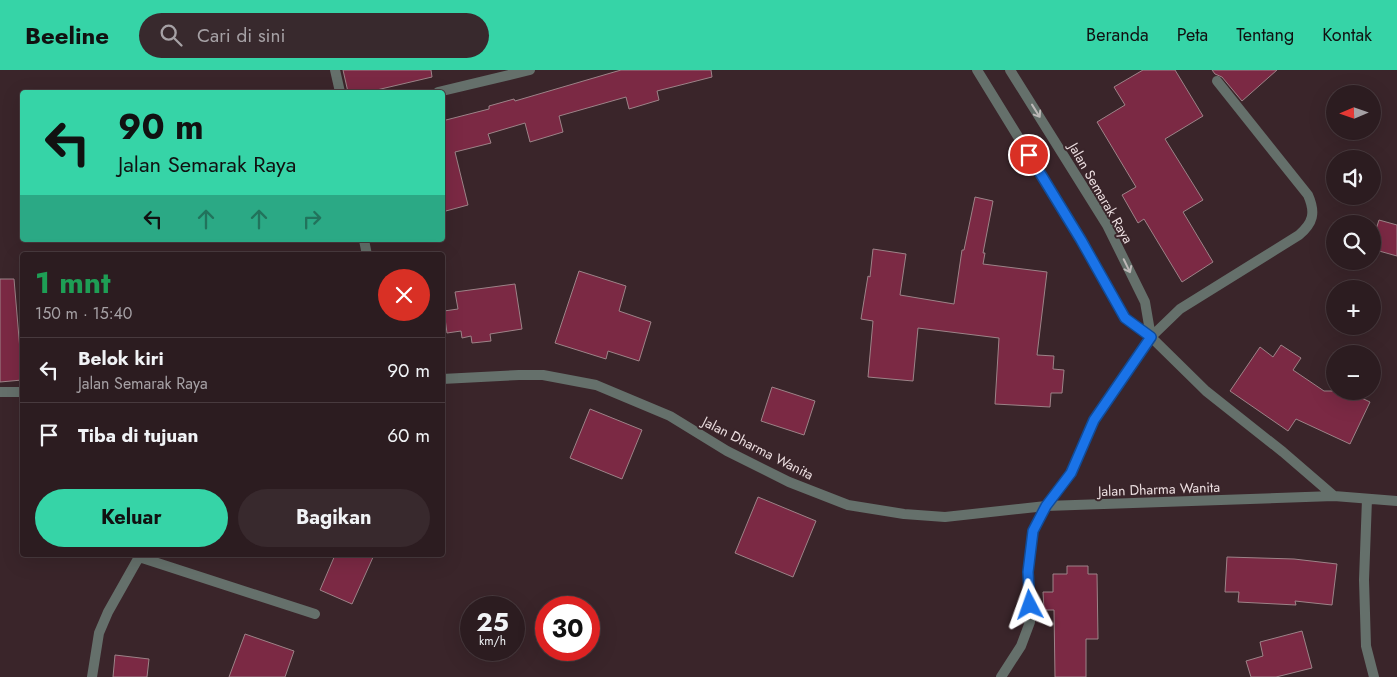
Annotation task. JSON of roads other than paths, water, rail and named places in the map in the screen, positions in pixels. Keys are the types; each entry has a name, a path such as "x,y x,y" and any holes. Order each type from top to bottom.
{"street":[{"path":"335,70 340,90"},
{"path":"445,90 530,70"},
{"path":"977,70 1081,240 1125,318 1151,337 1206,391 1284,452 1334,496"},
{"name":"Jalan Semarak Raya","path":"1010,70 1107,225 1145,302 1151,337"},
{"path":"1001,677 1021,646 1030,622 1028,572 1033,531 1046,506 1071,473 1094,420 1151,337 1180,309 1299,235 1308,228 1313,216 1312,204 1308,196 1217,81"},
{"name":"Jalan Dharma Wanita","path":"445,379 519,375 543,376 596,385 670,416 727,450 789,482 848,505 904,514 945,517 1046,506 1334,496 1397,501"},
{"path":"0,392 20,392"},
{"path":"1368,499 1364,580 1366,646 1374,677"},
{"path":"92,677 99,633 108,612 139,557"},
{"path":"143,557 315,614"}]}
